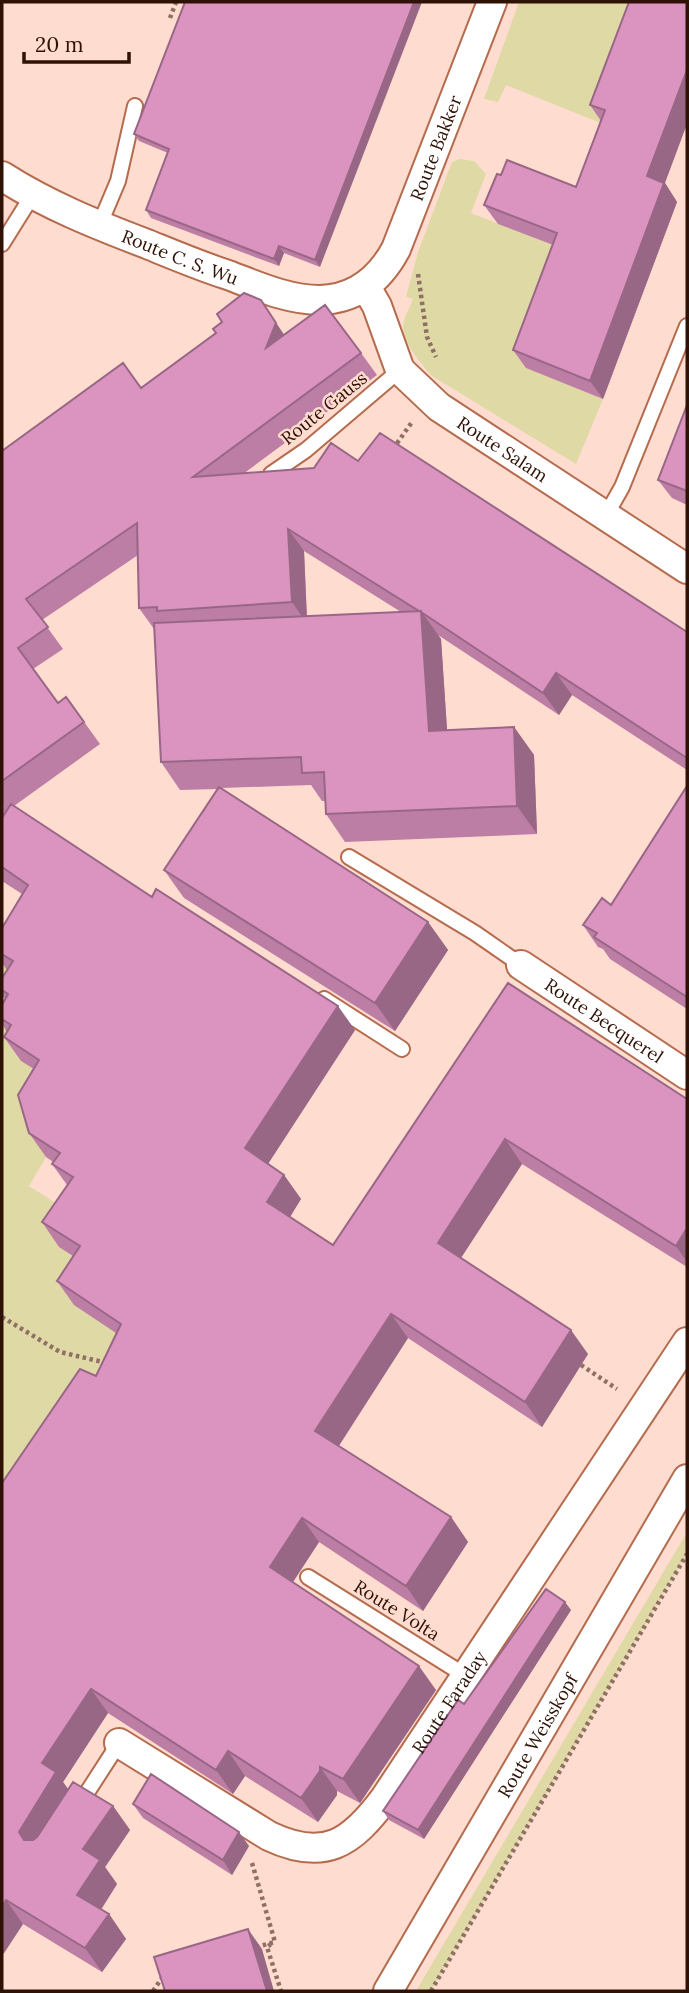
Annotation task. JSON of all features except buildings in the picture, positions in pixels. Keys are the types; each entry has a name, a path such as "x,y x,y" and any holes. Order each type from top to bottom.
{"street":[{"name":"Route Bakker","path":"366,287 389,263 401,238 492,2"},
{"name":"Route C. S. Wu","path":"2,176 32,195 99,226 279,294 320,300 336,298 366,287"},
{"name":"Route Salam","path":"366,287 377,306 400,370 439,407 687,569"},
{"name":"Route Becquerel","path":"521,965 687,1075"},
{"name":"Route Faraday","path":"119,1743 268,1836 292,1847 317,1848 342,1843 366,1824 687,1342"},
{"name":"Route Weisskopf","path":"388,1991 687,1479"}],"lane":[{"path":"99,226 118,181 135,106"},
{"path":"2,244 32,195"},
{"path":"605,517 622,487 687,326"},
{"name":"Route Gauss","path":"271,474 306,450 400,370"},
{"path":"349,857 475,933 521,965"},
{"path":"309,989 402,1049"},
{"name":"Route Volta","path":"308,1577 466,1676"},
{"path":"68,1822 119,1743"}],"path":[{"path":"170,18 176,2"},
{"path":"401,238 414,248 427,337 438,363"},
{"path":"389,455 411,422 439,407"},
{"path":"2,1317 60,1352 103,1361 115,1367"},
{"path":"581,1365 644,1407"},
{"path":"431,1991 687,1555"},
{"path":"251,1864 275,1942"},
{"path":"251,1949 275,1942"},
{"path":"275,1942 267,1947 281,1991"},
{"path":"153,1991 165,1973"}],"shaded area":[{"path":"519,2 649,2 603,124 506,85 498,102 484,99"},
{"path":"460,159 474,161 486,174 471,213 570,252 527,368 603,399 576,464 432,376 406,340 403,323 413,299 406,297 418,252 452,162"},
{"path":"2,942 57,1084 35,1119 46,1157 29,1186 79,1218 123,1338 2,1530"},
{"path":"687,1532 687,1554 431,1991 416,1991"}]}
